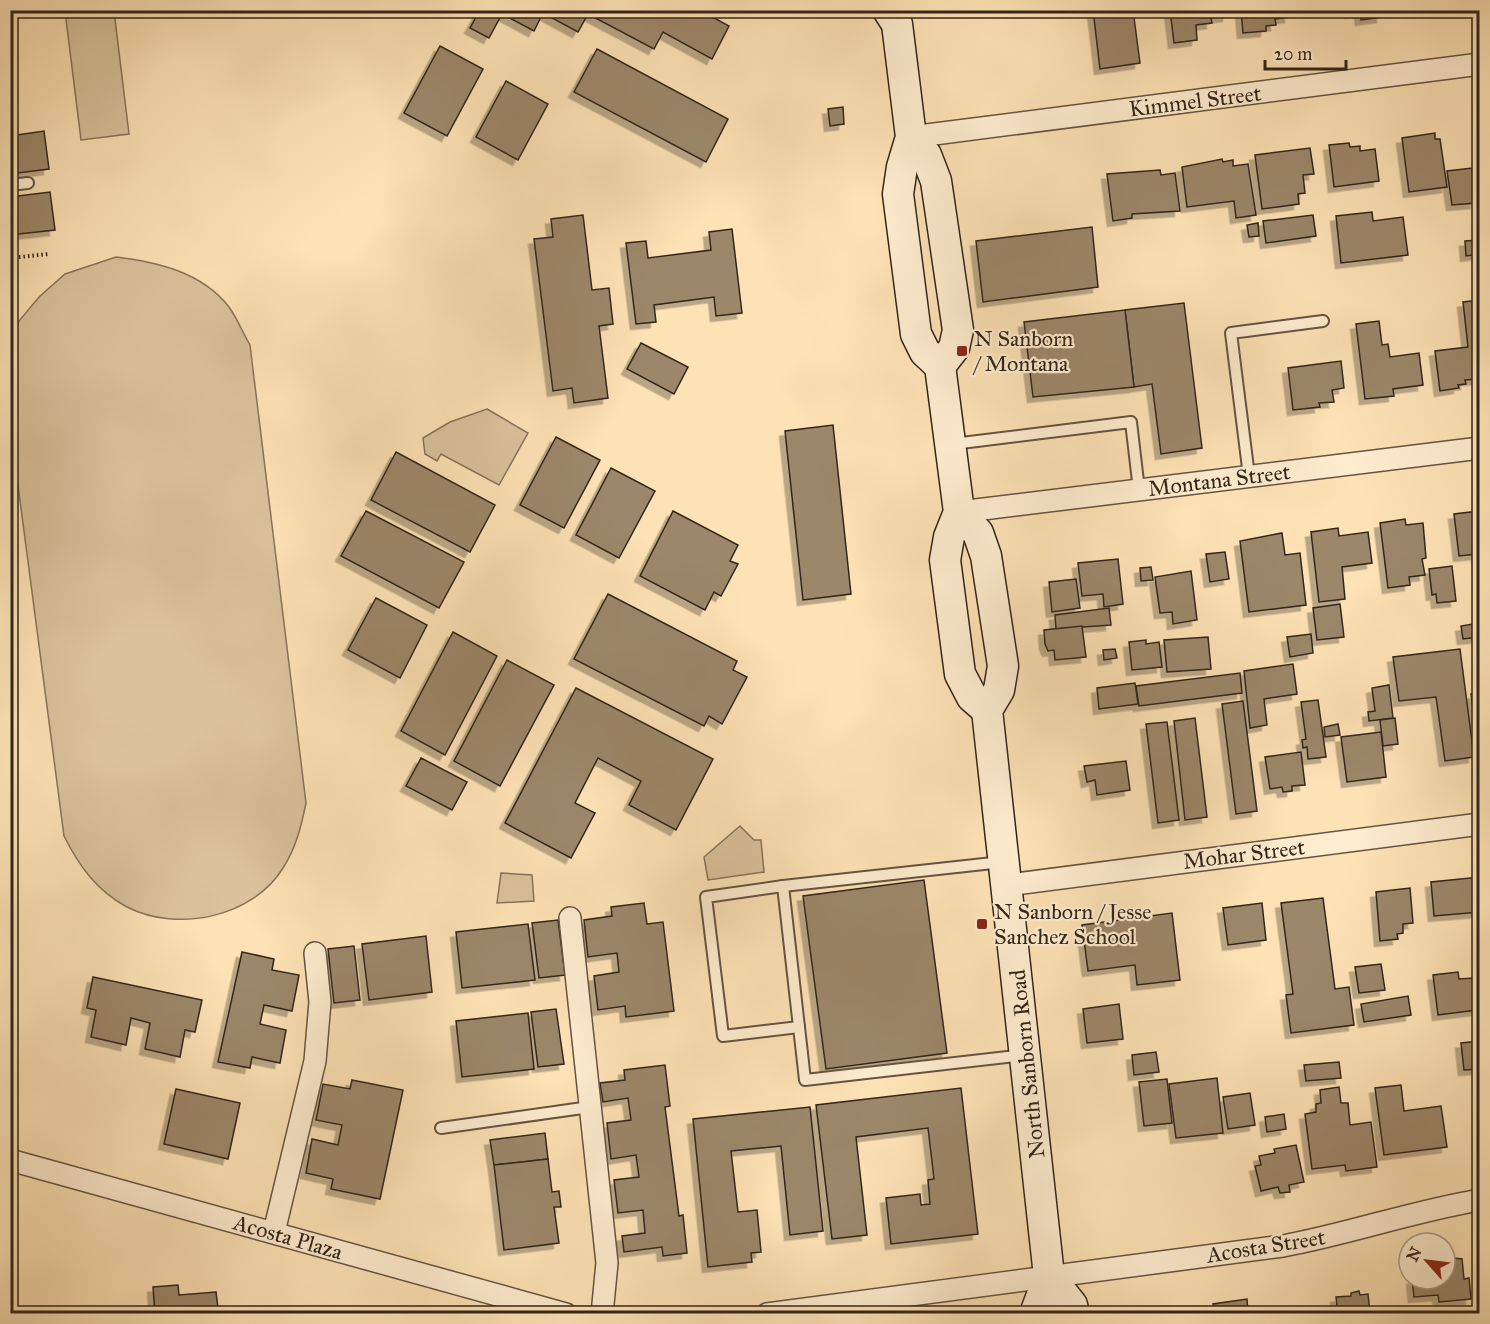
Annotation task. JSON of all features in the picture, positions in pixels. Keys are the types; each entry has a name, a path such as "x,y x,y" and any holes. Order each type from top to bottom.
{"main road":[{"path":"897,15 911,137 902,167 898,194 916,334 926,352 940,366 959,512 949,537 945,560 960,674 972,697 987,710 999,690 1003,666 986,556 978,533 959,512"},
{"path":"911,137 926,154 936,181 958,330 954,348 940,366"},
{"name":"North Sanborn Road","path":"987,710 1007,873 1049,1276 1035,1314"},
{"path":"1049,1276 1072,1305 1074,1314"}],"street":[{"name":"Kimmel Street","path":"911,137 1479,64"},
{"name":"Montana Street","path":"959,512 1479,448"},
{"name":"Mohar Street","path":"1007,873 1479,824"},
{"path":"570,918 607,1263 602,1314"},
{"path":"274,1232 315,1061 321,1002 315,953"},
{"name":"Acosta Plaza","path":"10,1160 566,1314"},
{"name":"Acosta Street","path":"1049,1276 1283,1246 1347,1232 1409,1214 1479,1200"},
{"path":"775,1313 893,1305 1049,1276"}],"lane":[{"path":"10,186 28,183"},
{"path":"1249,476 1231,333 1323,321"},
{"path":"950,444 1131,422 1140,490"},
{"path":"799,1027 723,1036 706,897 783,886 1007,873"},
{"path":"783,886 804,1080 1026,1055"},
{"path":"441,1128 590,1107"}],"path":[{"path":"10,258 49,254"}],"shaded area":[{"path":"65,11 114,11 129,134 81,140"},
{"path":"116,257 163,266 206,285 229,307 250,345 306,803 295,845 283,868 270,885 234,909 213,916 191,919 169,919 147,915 116,901 90,877 64,836 11,432 11,348 19,321 39,297 65,274"},
{"path":"487,409 528,433 499,485 441,454 437,461 425,454 423,438 450,422"},
{"path":"740,826 754,840 761,840 764,872 708,880 704,857"},
{"path":"501,873 532,875 534,901 497,903"}],"building":[{"path":"480,10 709,10 707,14 729,26 712,59 663,32 654,49 588,14 578,32 543,13 534,31 502,14 489,38 470,28"},
{"path":"1093,10 1133,10 1140,63 1100,69"},
{"path":"1170,10 1228,10 1228,16 1211,18 1212,23 1196,25 1197,40 1174,43"},
{"path":"1241,10 1289,10 1290,17 1275,19 1276,25 1266,26 1266,31 1243,33"},
{"path":"1350,10 1381,10 1382,17 1361,20 1360,12 1350,13"},
{"path":"440,46 483,69 447,136 404,113"},
{"path":"597,49 728,119 706,162 574,92"},
{"path":"506,81 548,104 518,160 476,137"},
{"path":"843,107 844,124 830,126 828,109"},
{"path":"44,131 49,169 10,174 10,136"},
{"path":"1435,133 1435,139 1440,139 1447,187 1409,192 1402,138"},
{"path":"1349,143 1350,147 1360,146 1360,151 1375,149 1379,181 1334,187 1329,145"},
{"path":"1310,148 1314,174 1303,175 1305,193 1298,194 1299,204 1262,209 1255,155"},
{"path":"1222,159 1223,162 1233,160 1233,166 1248,164 1256,215 1236,218 1234,201 1187,207 1182,167"},
{"path":"1472,168 1476,203 1452,205 1447,171"},
{"path":"1160,170 1161,175 1175,173 1180,211 1132,214 1132,218 1113,221 1107,174"},
{"path":"50,192 55,230 10,235 10,197"},
{"path":"1372,212 1373,221 1403,217 1408,255 1341,263 1336,216"},
{"path":"583,215 592,290 609,288 613,324 599,326 608,398 574,403 572,388 553,391 534,239 553,237 551,219"},
{"path":"1313,215 1316,236 1266,243 1263,221"},
{"path":"1258,223 1259,236 1249,237 1247,225"},
{"path":"1092,227 1098,287 983,302 976,241"},
{"path":"732,229 742,313 716,316 714,297 654,305 656,322 636,324 626,243 646,241 648,258 711,250 709,232"},
{"path":"1480,240 1480,254 1466,256 1465,241"},
{"path":"1480,300 1480,379 1465,380 1466,384 1458,385 1459,388 1440,391 1435,351 1468,347 1463,302"},
{"path":"1184,303 1202,448 1161,454 1152,384 1134,387 1125,310"},
{"path":"1125,310 1134,387 1033,397 1024,322"},
{"path":"1379,321 1382,345 1388,344 1390,357 1419,353 1423,385 1393,389 1394,396 1365,399 1356,324"},
{"path":"641,343 688,367 674,394 627,369"},
{"path":"1341,361 1344,388 1332,390 1334,402 1319,403 1320,407 1293,410 1288,368"},
{"path":"833,425 851,594 803,600 785,431"},
{"path":"556,437 600,460 564,528 520,505"},
{"path":"396,452 495,505 470,552 371,500"},
{"path":"611,468 655,491 619,558 576,535"},
{"path":"366,511 464,562 439,608 341,556"},
{"path":"673,511 738,545 730,561 738,564 721,596 714,592 705,610 640,576"},
{"path":"1480,511 1480,575 1477,554 1459,556 1454,514"},
{"path":"1405,519 1406,525 1423,523 1426,558 1422,559 1425,575 1409,577 1410,585 1388,588 1380,523"},
{"path":"1338,528 1339,536 1368,532 1372,563 1342,567 1345,599 1319,602 1311,532"},
{"path":"1282,533 1285,555 1300,553 1306,605 1249,612 1240,541"},
{"path":"1225,552 1229,579 1210,582 1206,554"},
{"path":"1118,559 1123,604 1104,607 1103,594 1082,596 1078,563"},
{"path":"1452,566 1456,601 1437,603 1436,594 1432,595 1429,569"},
{"path":"1151,567 1153,580 1141,581 1140,568"},
{"path":"1191,571 1197,620 1173,624 1172,612 1160,613 1155,577"},
{"path":"1076,579 1080,608 1052,612 1049,582"},
{"path":"608,594 737,661 733,670 747,677 722,724 709,716 704,726 574,659"},
{"path":"376,598 427,625 400,678 348,650"},
{"path":"1340,604 1344,637 1317,640 1313,608"},
{"path":"1109,608 1111,625 1056,629 1055,615"},
{"path":"1478,623 1480,637 1463,639 1461,626"},
{"path":"1082,626 1086,657 1055,660 1054,650 1048,651 1045,644 1044,630"},
{"path":"453,632 497,656 445,755 401,731"},
{"path":"1311,634 1313,653 1290,657 1287,637"},
{"path":"1208,637 1211,669 1167,672 1164,640"},
{"path":"1146,640 1146,644 1159,642 1162,667 1132,670 1129,642"},
{"path":"1115,649 1117,658 1104,660 1103,650"},
{"path":"1460,649 1474,757 1445,761 1436,697 1399,701 1393,657"},
{"path":"507,660 554,685 500,786 454,761"},
{"path":"1293,664 1297,694 1264,699 1267,725 1250,728 1244,671"},
{"path":"1240,673 1242,693 1139,706 1136,686"},
{"path":"1135,683 1138,704 1099,709 1097,688"},
{"path":"1389,685 1393,718 1369,721 1368,712 1375,711 1372,688"},
{"path":"576,688 713,759 676,830 629,805 641,781 598,758 575,803 595,813 571,858 505,823"},
{"path":"1480,693 1480,724 1475,724 1471,694"},
{"path":"1318,700 1326,757 1308,759 1307,747 1303,748 1302,740 1306,739 1301,702"},
{"path":"1243,701 1257,811 1236,814 1222,704"},
{"path":"1195,718 1207,817 1185,820 1174,721"},
{"path":"1395,718 1398,744 1383,746 1380,720"},
{"path":"1167,722 1179,820 1158,823 1146,724"},
{"path":"1338,724 1340,735 1325,737 1324,727"},
{"path":"1381,732 1386,777 1347,782 1341,737"},
{"path":"1301,752 1305,785 1292,786 1292,791 1283,792 1282,787 1270,789 1265,757"},
{"path":"421,758 467,782 452,810 406,786"},
{"path":"1126,761 1130,790 1097,795 1095,780 1087,782 1084,766"},
{"path":"1480,877 1480,912 1434,916 1431,882"},
{"path":"924,880 947,1053 826,1069 803,896"},
{"path":"1410,888 1413,923 1403,924 1403,933 1397,934 1398,939 1380,941 1376,892"},
{"path":"1323,898 1335,989 1349,987 1354,1025 1291,1033 1286,995 1293,994 1281,903"},
{"path":"644,903 647,924 663,922 674,1011 626,1017 625,1006 598,1010 594,976 619,972 617,953 588,957 584,920 612,916 611,907"},
{"path":"1262,903 1266,940 1228,945 1223,908"},
{"path":"1172,913 1180,980 1137,985 1135,965 1088,971 1082,925"},
{"path":"558,920 565,975 539,978 532,923"},
{"path":"528,924 535,980 462,988 456,932"},
{"path":"426,936 432,992 369,1000 362,944"},
{"path":"354,946 360,1000 334,1003 328,949"},
{"path":"242,952 274,959 272,970 299,975 292,1011 264,1005 260,1024 286,1030 280,1063 252,1057 250,1068 218,1062"},
{"path":"1381,964 1385,990 1359,993 1355,967"},
{"path":"1458,972 1459,979 1473,978 1477,1010 1438,1015 1433,975"},
{"path":"93,977 202,1000 195,1032 185,1030 180,1057 145,1049 150,1023 131,1018 126,1045 91,1037 96,1010 87,1008"},
{"path":"1408,996 1411,1015 1364,1022 1361,1004"},
{"path":"1119,1004 1123,1039 1087,1043 1083,1009"},
{"path":"556,1009 564,1064 538,1067 531,1012"},
{"path":"528,1013 534,1069 462,1077 456,1021"},
{"path":"1480,1041 1480,1069 1464,1070 1461,1043"},
{"path":"1156,1052 1159,1072 1134,1075 1132,1055"},
{"path":"1339,1062 1341,1078 1306,1081 1304,1065"},
{"path":"665,1065 670,1106 665,1107 679,1216 683,1215 687,1253 663,1256 662,1247 624,1252 622,1236 645,1233 643,1210 618,1213 614,1180 639,1177 636,1155 611,1159 607,1123 631,1120 628,1098 603,1102 600,1083 625,1080 624,1070"},
{"path":"1217,1078 1223,1133 1176,1138 1169,1084"},
{"path":"1167,1079 1172,1123 1144,1126 1139,1082"},
{"path":"352,1080 403,1090 380,1199 331,1189 333,1179 306,1173 312,1139 338,1145 342,1125 316,1120 323,1084 350,1089"},
{"path":"1401,1085 1404,1111 1441,1106 1447,1147 1384,1155 1375,1088"},
{"path":"1339,1087 1341,1103 1348,1103 1350,1125 1371,1122 1377,1167 1346,1171 1345,1165 1312,1169 1305,1114 1316,1112 1316,1104 1321,1103 1320,1090"},
{"path":"961,1088 978,1234 891,1244 886,1198 920,1194 921,1205 930,1204 928,1180 934,1179 928,1128 856,1137 867,1235 832,1239 816,1105"},
{"path":"176,1089 240,1103 228,1159 164,1144"},
{"path":"1250,1093 1255,1125 1228,1129 1223,1097"},
{"path":"810,1107 823,1231 790,1235 781,1146 731,1151 738,1212 757,1210 761,1252 751,1253 752,1262 708,1267 693,1119"},
{"path":"1284,1114 1286,1129 1267,1132 1265,1117"},
{"path":"545,1133 548,1159 494,1165 490,1140"},
{"path":"1296,1145 1304,1182 1289,1185 1290,1192 1280,1193 1278,1187 1261,1191 1255,1166 1261,1165 1259,1156 1275,1153 1274,1149"},
{"path":"548,1159 552,1192 559,1191 561,1207 554,1207 559,1243 504,1250 494,1165"},
{"path":"1457,1258 1462,1259 1464,1279 1469,1278 1471,1299 1439,1302 1438,1295 1414,1297 1413,1291 1457,1291"},
{"path":"178,1285 179,1295 216,1292 218,1308 195,1310 196,1314 155,1314 153,1287"},
{"path":"1359,1291 1360,1295 1368,1294 1370,1314 1338,1314 1336,1297 1351,1296 1351,1293"},
{"path":"1247,1299 1248,1314 1215,1314 1213,1304"},
{"path":"1267,1307 1275,1307 1275,1310 1289,1308 1289,1314 1256,1314 1267,1312"}],"place":[{"name":"N Sanborn / Montana","path":"962,351"},
{"name":"N Sanborn / Jesse Sanchez School","path":"982,924"}]}
